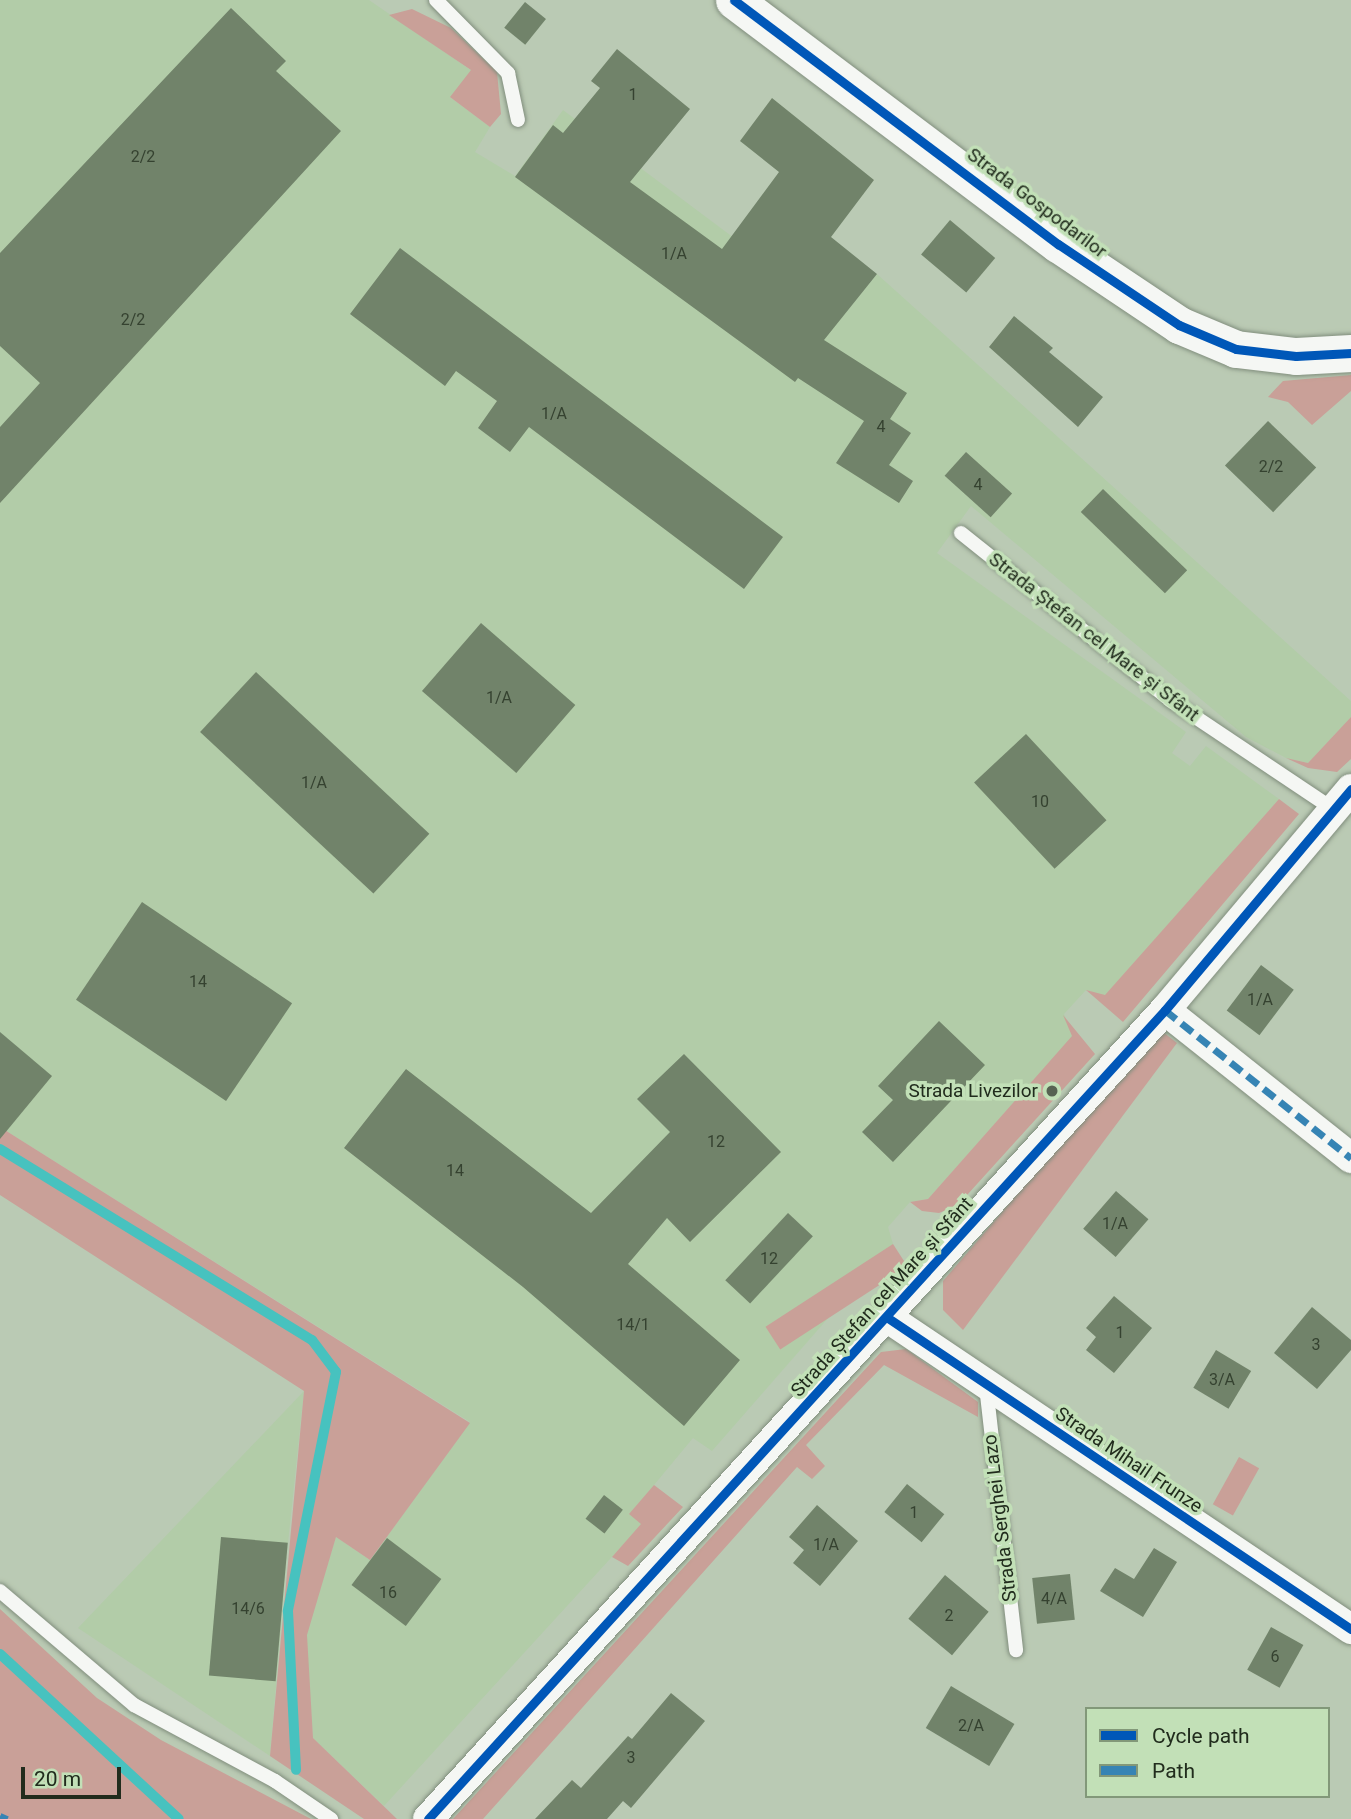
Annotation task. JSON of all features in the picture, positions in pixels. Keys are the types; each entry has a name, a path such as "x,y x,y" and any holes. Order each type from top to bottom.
{"street":[{"name":"Strada Gospodarilor","path":"734,0 1058,244 1179,325 1236,349 1296,356 1351,352"},
{"name":"Strada Ștefan cel Mare și Sfânt","path":"428,1819 888,1318 1165,1010 1342,799"},
{"path":"1165,1010 1351,1158"},
{"name":"Strada Mihail Frunze","path":"888,1318 1351,1629"}],"lane":[{"path":"436,0 508,73 518,120"},
{"name":"Strada Ștefan cel Mare și Sfânt","path":"961,533 1170,701 1342,799"},
{"name":"Strada Serghei Lazo","path":"986,1386 1016,1650"},
{"path":"0,1591 134,1705 275,1781 331,1819"}],"shaded area":[{"path":"0,0 369,0 472,71 451,98 490,127 475,152 515,176 563,110 841,318 877,274 1351,701 1351,717 1308,763 1286,758 1246,737 971,506 937,553 1186,732 1172,753 1190,766 1206,746 1279,799 1105,996 1086,990 1064,1014 1073,1036 928,1199 910,1202 888,1227 893,1244 712,1451 693,1438 630,1514 642,1524 384,1806 313,1738 306,1635 336,1537 370,1560 470,1422 0,1127"},
{"path":"412,9 451,28 497,72 501,114 490,127 450,97 471,70 389,15"},
{"path":"1351,375 1351,391 1312,425 1288,402 1268,397 1283,381"},
{"path":"1351,717 1351,759 1337,772 1308,768 1286,758 1308,763"},
{"path":"1279,799 1299,814 1123,1022 1086,990 1105,995"},
{"path":"1063,1015 1095,1054 958,1205 939,1213 922,1211 910,1202 928,1199 1072,1036"},
{"path":"1159,1029 1177,1043 963,1330 943,1310 943,1281"},
{"path":"0,1127 470,1423 370,1560 336,1537 307,1635 313,1738 397,1819 364,1819 270,1756 304,1391 0,1195"},
{"path":"893,1244 908,1267 780,1349 766,1327"},
{"path":"906,1349 978,1402 978,1417 884,1365 806,1445 825,1466 812,1479 797,1467 483,1819 453,1819 881,1352"},
{"path":"304,1391 288,1543 270,1756 78,1628"},
{"path":"1239,1457 1259,1468 1233,1515 1213,1504"},
{"path":"654,1485 683,1507 628,1566 612,1557 641,1524 629,1514"},
{"path":"0,1609 97,1698 161,1740 311,1819 0,1819"}],"building":[{"path":"525,2 546,19 525,45 504,28"},
{"path":"231,8 286,61 276,71 341,131 0,503 0,427 40,383 0,346 0,253"},
{"path":"617,49 690,109 630,182 722,249 779,172 740,141 772,98 874,180 831,237 877,274 824,340 907,393 890,419 911,433 889,465 913,481 899,503 836,463 864,421 798,378 795,382 515,177 553,125 563,133 600,88 591,81"},
{"path":"950,220 995,258 966,292 921,254"},
{"path":"400,248 783,537 744,589 529,427 510,452 478,428 497,401 456,371 445,386 350,314"},
{"path":"1014,316 1053,348 1049,352 1103,397 1078,427 989,347"},
{"path":"1268,421 1316,468 1273,512 1225,466"},
{"path":"966,452 1012,493 991,517 945,476"},
{"path":"1103,489 1187,570 1165,593 1081,512"},
{"path":"481,623 575,705 516,773 422,691"},
{"path":"256,672 429,834 373,894 200,732"},
{"path":"1026,734 1106,820 1055,869 974,782"},
{"path":"142,902 292,1003 226,1101 76,1000"},
{"path":"1261,965 1294,990 1259,1035 1227,1011"},
{"path":"939,1021 985,1065 893,1162 862,1132 893,1100 878,1086"},
{"path":"0,1032 52,1076 0,1139"},
{"path":"684,1054 781,1152 690,1242 667,1218 628,1264 740,1360 684,1426 523,1287 344,1148 406,1069 591,1213 670,1132 637,1099"},
{"path":"1116,1191 1148,1219 1116,1257 1083,1229"},
{"path":"788,1213 813,1236 750,1303 725,1280"},
{"path":"1114,1296 1152,1328 1114,1373 1086,1350 1096,1337 1086,1328"},
{"path":"1312,1307 1351,1340 1351,1350 1317,1389 1274,1353"},
{"path":"1216,1350 1251,1371 1228,1409 1193,1388"},
{"path":"907,1484 944,1514 922,1542 884,1512"},
{"path":"604,1495 623,1510 604,1533 586,1519"},
{"path":"817,1505 858,1541 820,1586 793,1563 804,1550 789,1537"},
{"path":"221,1537 288,1543 276,1681 209,1675"},
{"path":"387,1538 441,1579 406,1626 351,1585"},
{"path":"1154,1548 1177,1562 1143,1617 1100,1591 1115,1568 1134,1579"},
{"path":"1070,1574 1075,1620 1037,1624 1032,1578"},
{"path":"945,1575 989,1612 952,1655 908,1619"},
{"path":"1271,1627 1303,1645 1280,1688 1247,1670"},
{"path":"951,1686 1014,1724 989,1766 926,1728"},
{"path":"671,1693 705,1721 631,1808 623,1801 607,1819 535,1819 572,1780 581,1788 628,1736 632,1739"}],"waterway":[{"path":"0,1149 312,1340 336,1372 288,1611 296,1770"},
{"path":"0,1654 179,1819"}],"marked path":[{"path":"1165,1010 1351,1158"},
{"path":"0,1816 7,1819"}],"cycle path":[{"path":"734,0 1058,244 1179,325 1236,349 1296,356 1351,353"},
{"path":"428,1819 1165,1010 1351,789"},
{"path":"888,1318 1351,1629"}],"place":[{"name":"Strada Livezilor","path":"1052,1091"}]}
